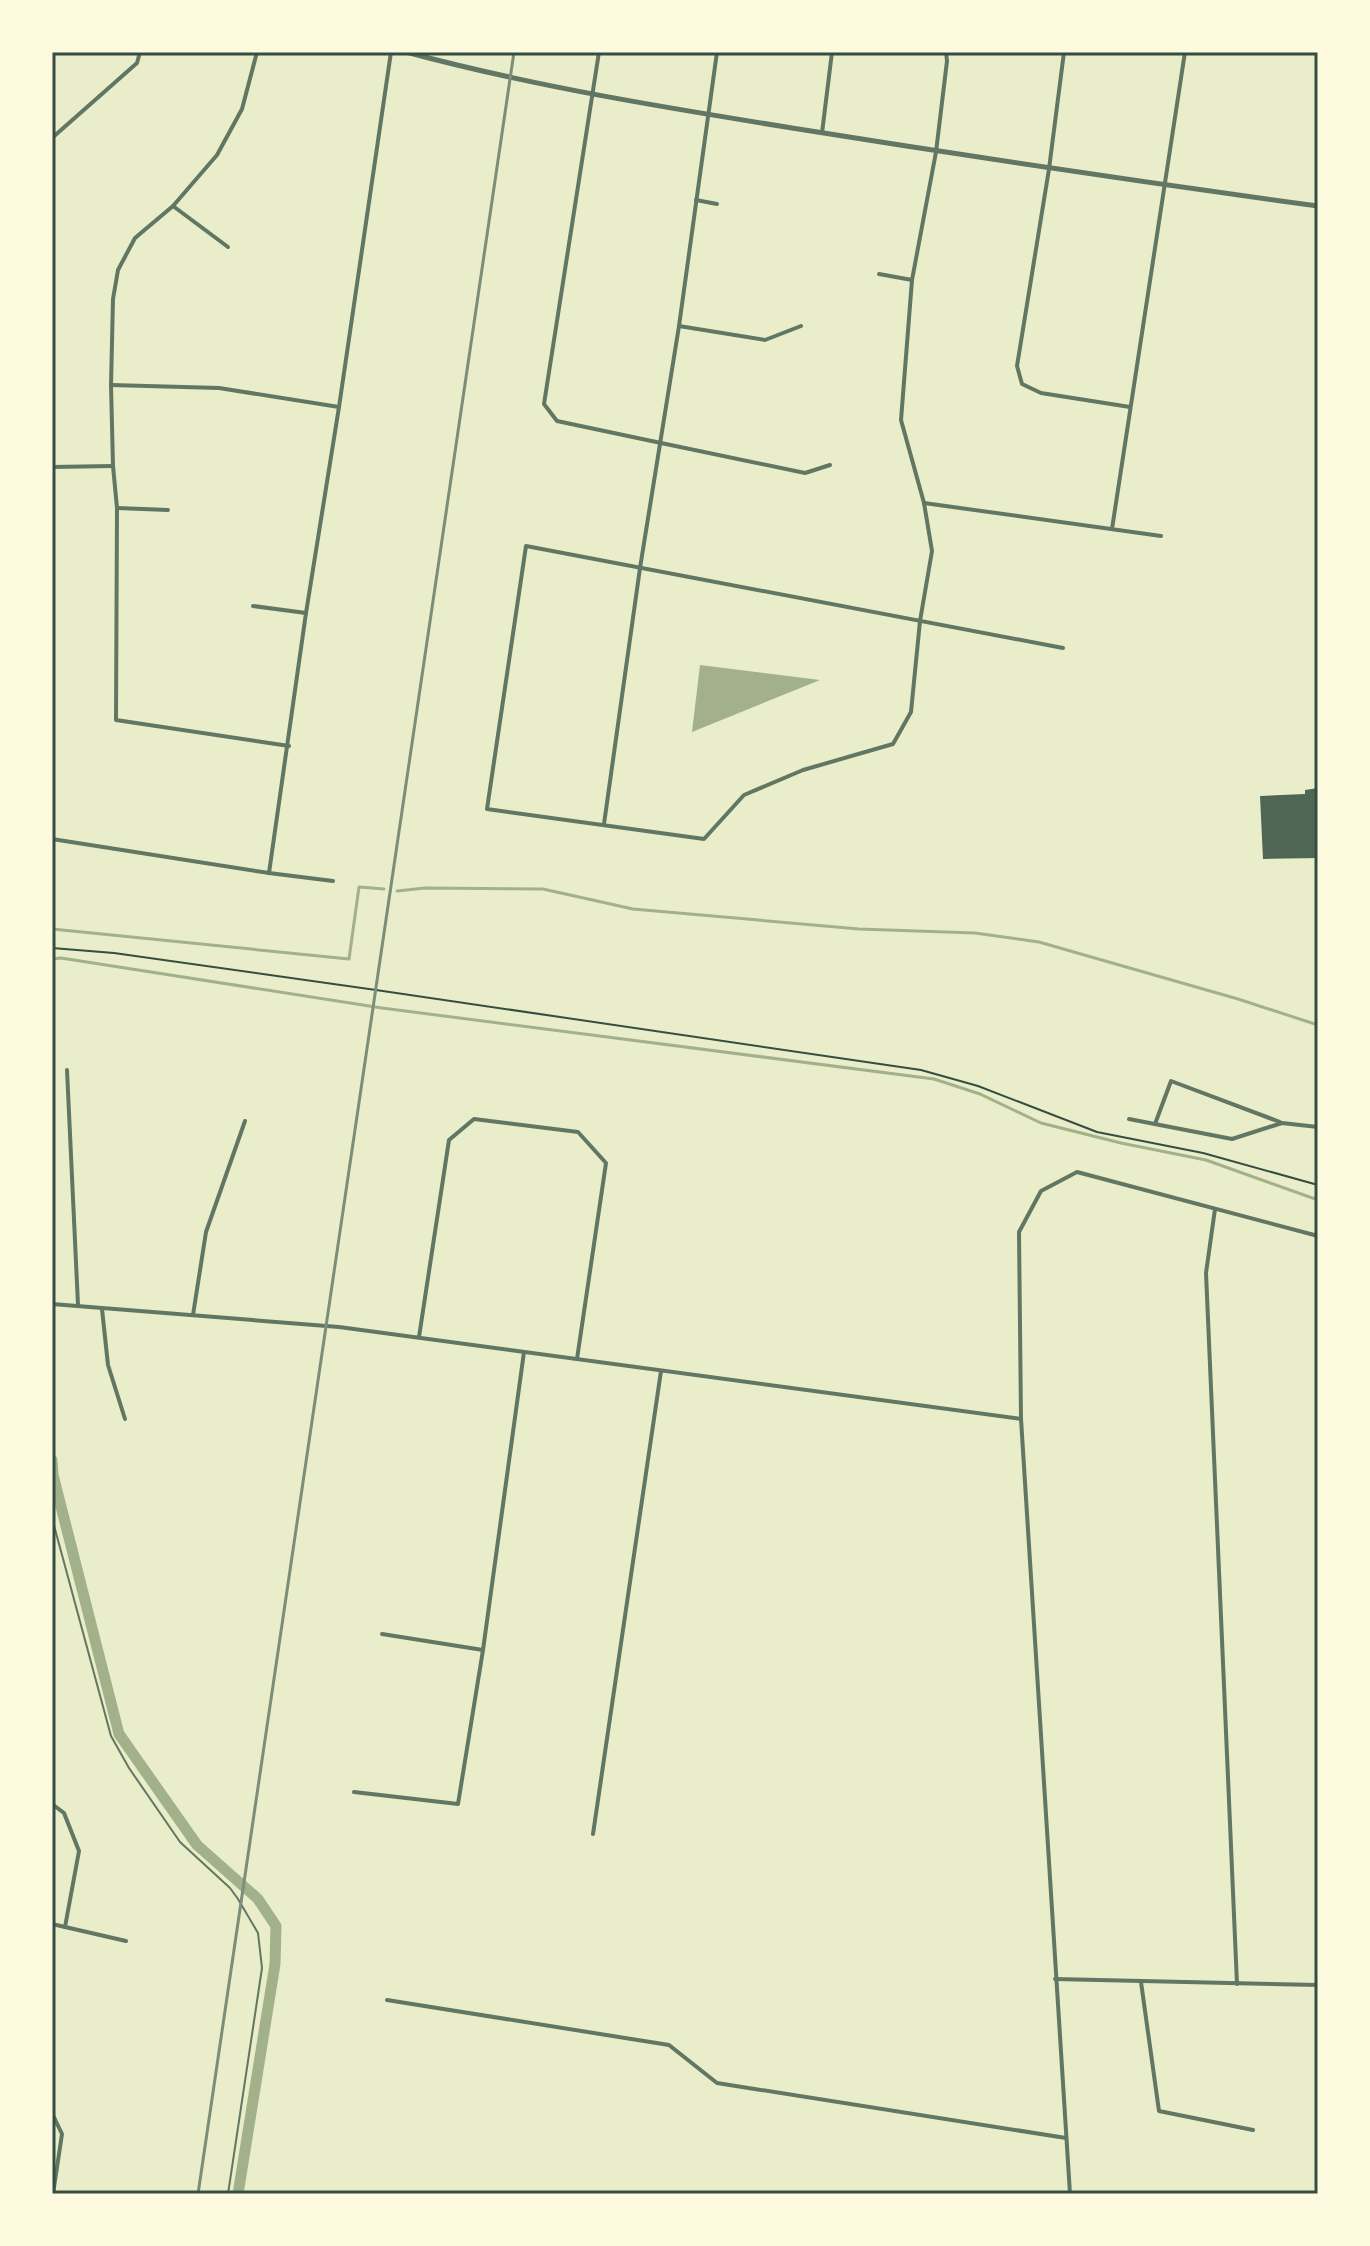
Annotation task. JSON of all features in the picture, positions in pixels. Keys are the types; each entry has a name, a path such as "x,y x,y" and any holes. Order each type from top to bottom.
{"street":[{"path":"52,138 137,63 140,52"},
{"path":"257,52 242,109 217,155 173,206 135,238 118,270 113,299 111,385 117,508 116,720 289,746"},
{"path":"269,873 391,52"},
{"path":"406,52 469,69 707,114 936,152 1318,206"},
{"path":"599,52 544,404 557,421 805,473 830,465"},
{"path":"604,824 717,52"},
{"path":"822,133 832,52"},
{"path":"946,52 936,152 912,280 901,420 924,503 932,551 920,621 911,712 893,744 803,770 744,795 704,839 487,809 526,546 640,568 920,621 1063,648"},
{"path":"1064,52 1049,169 1017,366 1022,384 1041,393 1130,407"},
{"path":"1112,529 1185,52"},
{"path":"696,200 717,204"},
{"path":"173,206 228,247"},
{"path":"879,274 912,280"},
{"path":"679,326 765,340 801,326"},
{"path":"111,385 219,388 339,407"},
{"path":"52,467 113,466"},
{"path":"924,503 1161,536"},
{"path":"117,508 168,510"},
{"path":"253,606 306,613"},
{"path":"52,839 333,881"},
{"path":"67,1070 78,1305"},
{"path":"1155,1124 1171,1081 1282,1123 1318,1127"},
{"path":"419,1337 449,1140 474,1119 578,1132 606,1163 577,1359"},
{"path":"1129,1119 1232,1139 1282,1123"},
{"path":"193,1315 206,1232 245,1121"},
{"path":"1070,2194 1021,1419 1019,1232 1041,1191 1077,1172 1318,1236"},
{"path":"1215,1209 1206,1273 1237,1984"},
{"path":"52,1304 309,1323 1021,1419"},
{"path":"102,1309 108,1365 125,1419"},
{"path":"354,1792 458,1804 483,1650 524,1352"},
{"path":"593,1834 661,1371"},
{"path":"382,1634 483,1650"},
{"path":"52,1804 64,1813 79,1851 65,1927"},
{"path":"52,1924 126,1941"},
{"path":"1055,1979 1318,1985"},
{"path":"1141,1981 1159,2111 1253,2130"},
{"path":"387,2000 669,2045 717,2083 1066,2138"},
{"path":"52,2113 62,2134 53,2194"}],"lane":[{"path":"52,1518 111,1736 180,1842 233,1891 260,1938 262,1968 228,2194"}],"path":[{"path":"52,948 114,953 921,1070 978,1086 1097,1132 1203,1153 1318,1185"}],"shaded area":[{"path":"700,665 820,680 692,732"}],"building":[{"path":"1318,788 1318,858 1263,859 1260,796 1305,794 1305,790"}],"waterway":[{"path":"52,929 349,959 359,887 384,889"},
{"path":"397,891 425,888 543,889 633,909 859,929 975,933 1039,942 1318,1025"},
{"path":"52,959 382,1008 934,1079 980,1094 1041,1123 1206,1160 1318,1200"},
{"path":"52,1460 53,1475 119,1734 197,1845 258,1899 276,1926 275,1964 238,2194"}],"railway":[{"path":"198,2194 514,52"}]}
